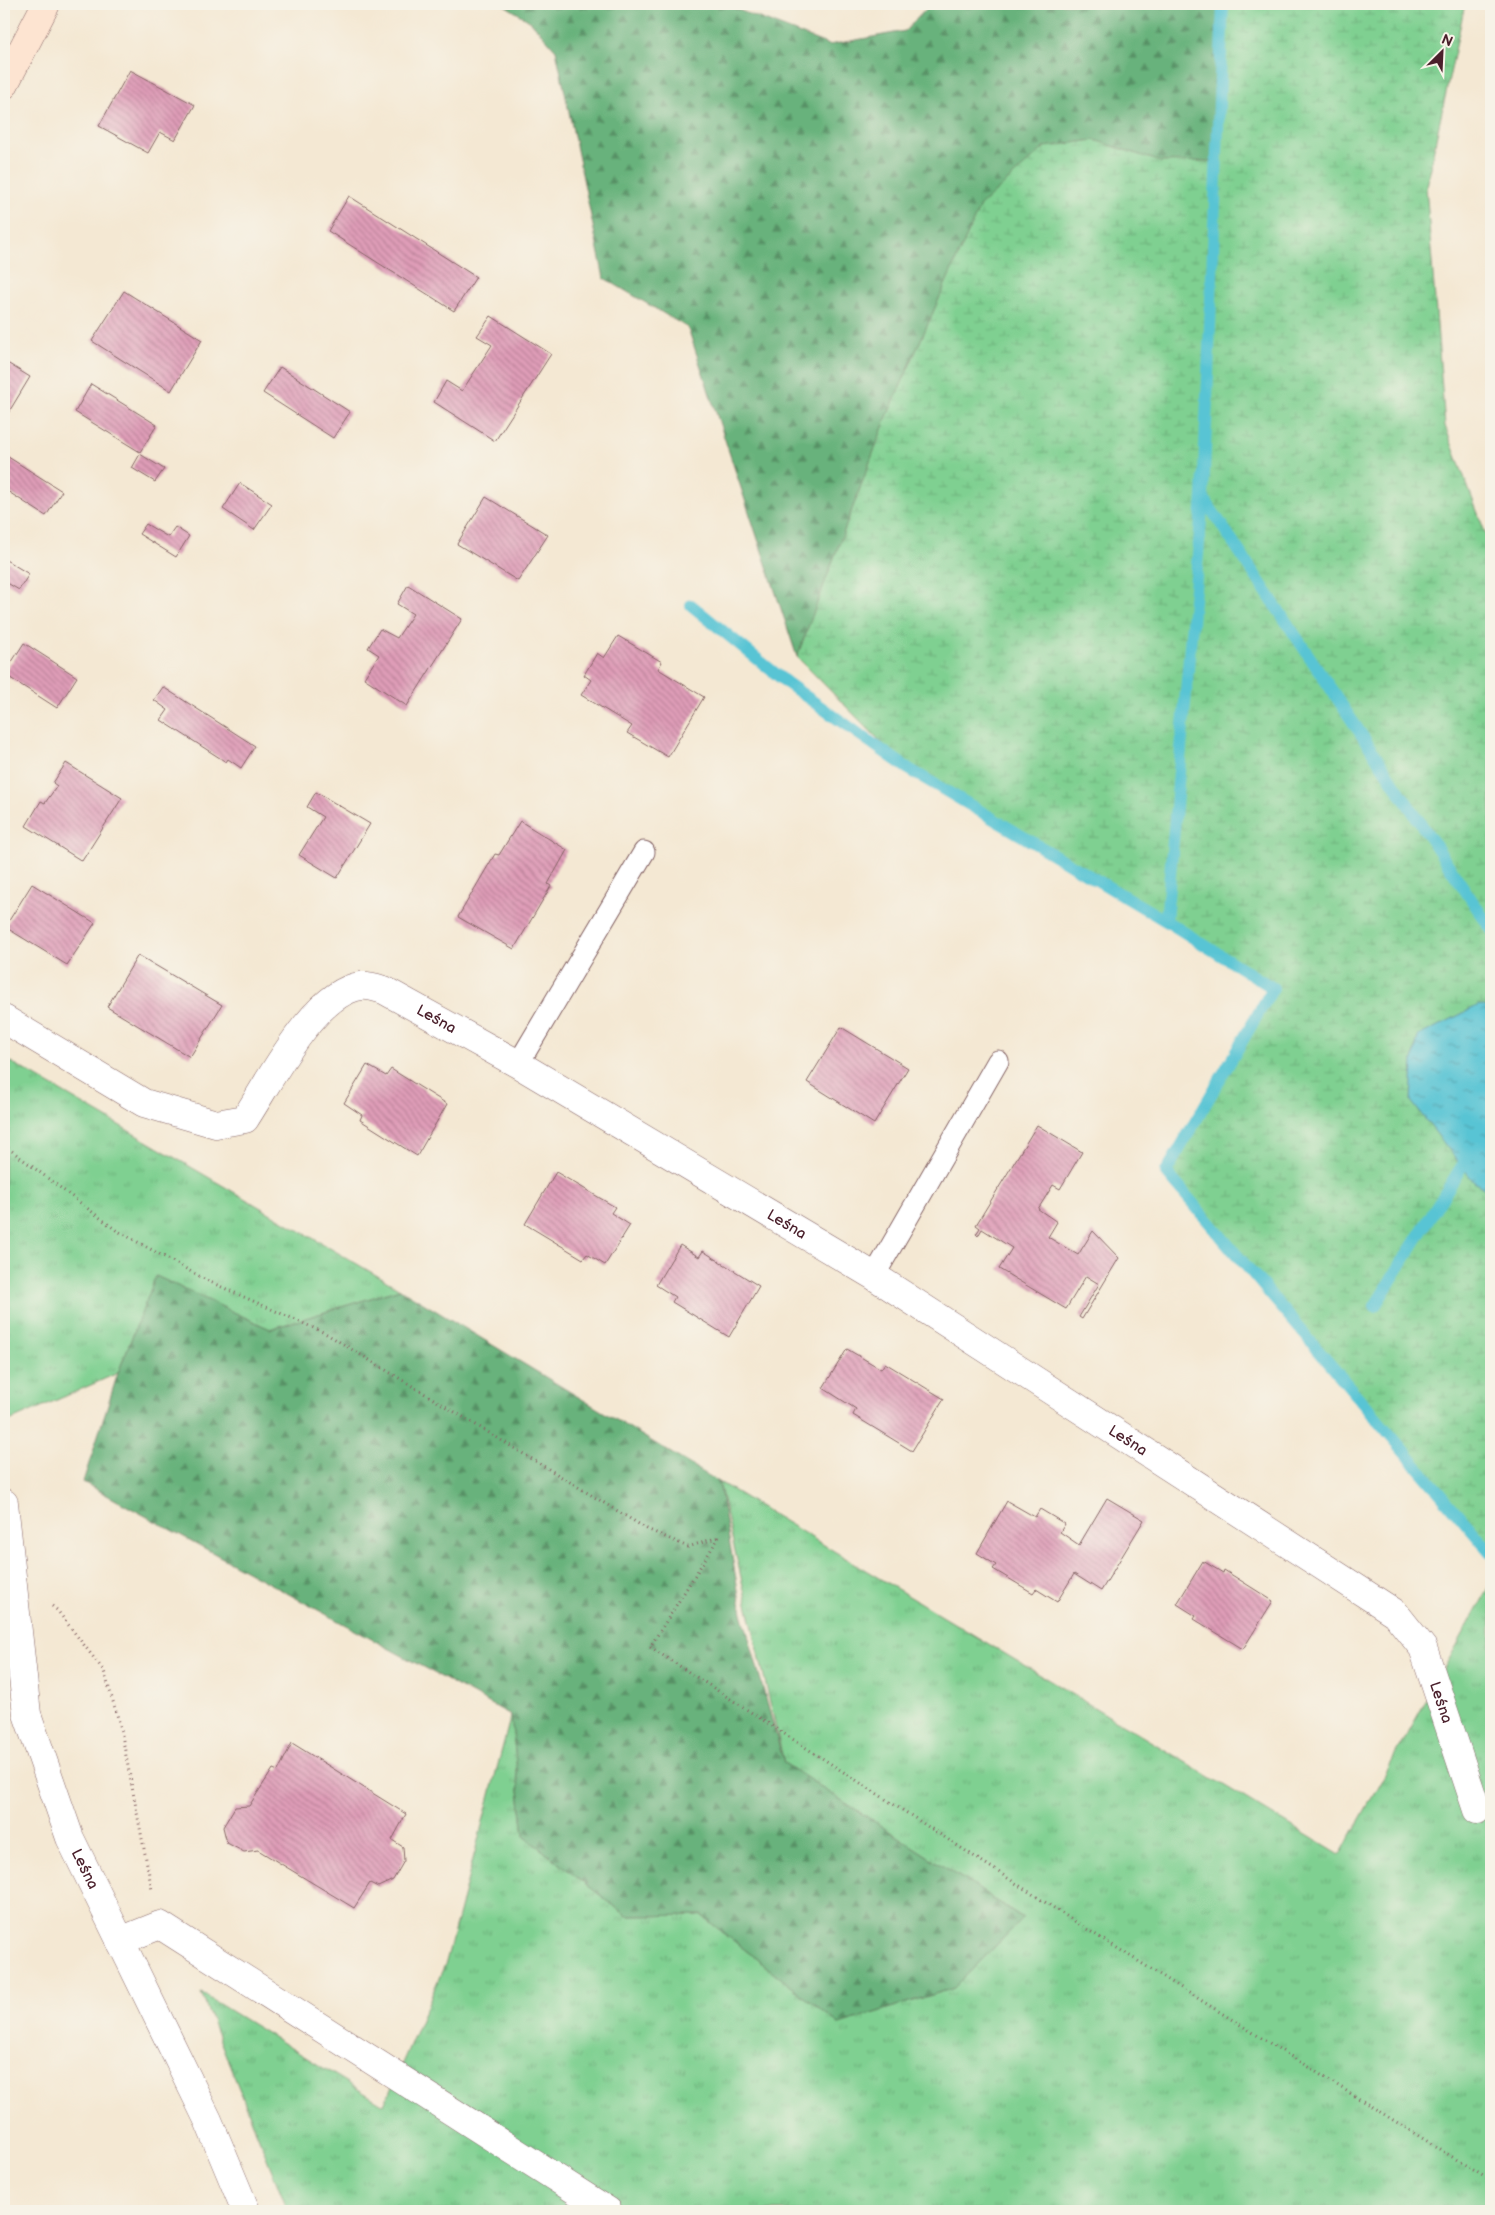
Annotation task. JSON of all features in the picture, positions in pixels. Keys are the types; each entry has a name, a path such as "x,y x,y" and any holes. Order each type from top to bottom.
{"street":[{"path":"4,85 46,4"},
{"name":"Leśna","path":"4,1019 144,1103 216,1124 245,1119 306,1024 340,992 362,985 384,990 518,1064 874,1276 1395,1613 1423,1648 1477,1810"},
{"name":"Leśna","path":"4,1503 26,1714 70,1838 208,2120 246,2211"},
{"path":"120,1941 160,1925 608,2211"}],"lane":[{"path":"518,1064 644,852"},
{"path":"874,1276 998,1061"}],"path":[{"path":"4,1145 116,1230 206,1280 325,1333 647,1528 688,1547 719,1537 650,1647 1085,1928 1427,2139 1491,2181"},
{"path":"12,1574 57,1610 104,1671 120,1726 160,1925"}],"green space":[{"path":"503,4 723,4 829,45 905,31 931,4 1226,4 1217,161 1161,162 1094,140 1046,147 980,206 886,419 797,657 688,328 604,278 556,50 531,22"},
{"path":"1226,4 1465,4 1426,186 1445,426 1491,548 1491,1553 1166,1172 1273,988 1166,921 907,768 797,657 886,419 980,206 1045,147 1094,140 1161,162 1217,161"},
{"path":"4,1058 400,1289 270,1329 156,1276 118,1373 7,1422 4,1395"},
{"path":"156,1276 270,1329 400,1289 719,1482 742,1613 784,1763 1023,1918 954,1988 839,2024 701,1915 627,1916 524,1836 511,1715 83,1482 118,1373"},
{"path":"719,1482 1340,1855 1491,1584 1491,2211 288,2211 201,1993 384,2105 446,1962 511,1715 524,1836 627,1916 701,1915 839,2024 954,1988 1023,1918 784,1763"}],"water":[{"path":"1479,1005 1491,1008 1491,1193 1474,1182 1411,1101 1413,1060 1418,1036"}],"building":[{"path":"130,70 195,105 175,140 160,132 148,153 99,126"},
{"path":"349,196 476,277 454,311 328,231"},
{"path":"124,291 202,340 171,391 92,341"},
{"path":"491,316 551,354 495,441 434,402 446,381 462,391 492,345 477,336"},
{"path":"4,361 30,377 4,420"},
{"path":"280,367 350,412 333,438 263,393"},
{"path":"91,384 157,425 140,452 75,412"},
{"path":"140,454 164,469 155,482 132,468"},
{"path":"5,455 62,491 46,516 4,489"},
{"path":"240,483 272,504 254,530 223,509"},
{"path":"486,497 548,535 518,581 457,544"},
{"path":"146,524 168,537 175,527 189,536 176,557 139,534"},
{"path":"4,559 29,574 19,590 4,581"},
{"path":"408,585 462,619 407,706 364,678 379,655 368,648 380,629 397,638 413,614 397,604"},
{"path":"618,636 662,662 658,669 704,697 668,757 627,733 632,726 581,695 591,680 584,675 597,653 604,658"},
{"path":"24,643 77,677 57,708 4,674"},
{"path":"163,687 255,746 241,768 228,759 226,762 161,720 168,710 154,700"},
{"path":"66,763 122,798 82,861 26,826 41,801 45,803 57,786 53,783"},
{"path":"316,792 370,824 337,878 299,855 323,817 307,807"},
{"path":"520,821 567,850 548,884 551,886 514,949 458,917 495,854 499,855"},
{"path":"32,884 95,923 67,965 5,927"},
{"path":"138,955 222,1005 190,1057 107,1007"},
{"path":"841,1027 908,1068 874,1124 807,1082"},
{"path":"367,1065 386,1076 391,1069 447,1104 417,1156 360,1120 362,1115 344,1103"},
{"path":"1037,1125 1082,1152 1060,1189 1053,1185 1038,1209 1057,1222 1048,1237 1078,1255 1093,1231 1119,1258 1082,1319 1079,1317 1099,1284 1086,1276 1066,1309 999,1269 1012,1248 982,1229 978,1236 976,1234 980,1228 976,1225"},
{"path":"556,1172 615,1207 611,1213 630,1225 605,1265 587,1254 583,1259 525,1224"},
{"path":"680,1245 699,1257 703,1251 759,1286 729,1337 672,1302 675,1297 656,1285"},
{"path":"847,1349 881,1369 885,1363 944,1399 912,1451 853,1415 856,1409 823,1388"},
{"path":"1107,1498 1144,1520 1101,1591 1074,1574 1057,1602 1036,1589 1033,1593 993,1569 996,1565 977,1553 1007,1501 1035,1517 1040,1509 1065,1524 1060,1532 1079,1545"},
{"path":"1203,1561 1223,1573 1224,1570 1273,1601 1243,1649 1194,1619 1196,1616 1177,1604"},
{"path":"292,1743 406,1814 392,1840 403,1847 404,1861 393,1880 378,1887 370,1883 354,1908 258,1850 244,1852 227,1843 223,1827 235,1807 249,1806 273,1769 278,1771"}],"waterway":[{"path":"1223,4 1203,497 1491,929"},
{"path":"1203,497 1166,921 1273,988 1166,1172 1491,1553"},
{"path":"691,605 787,683 907,768 1166,921"},
{"path":"1375,1306 1470,1153"}]}
